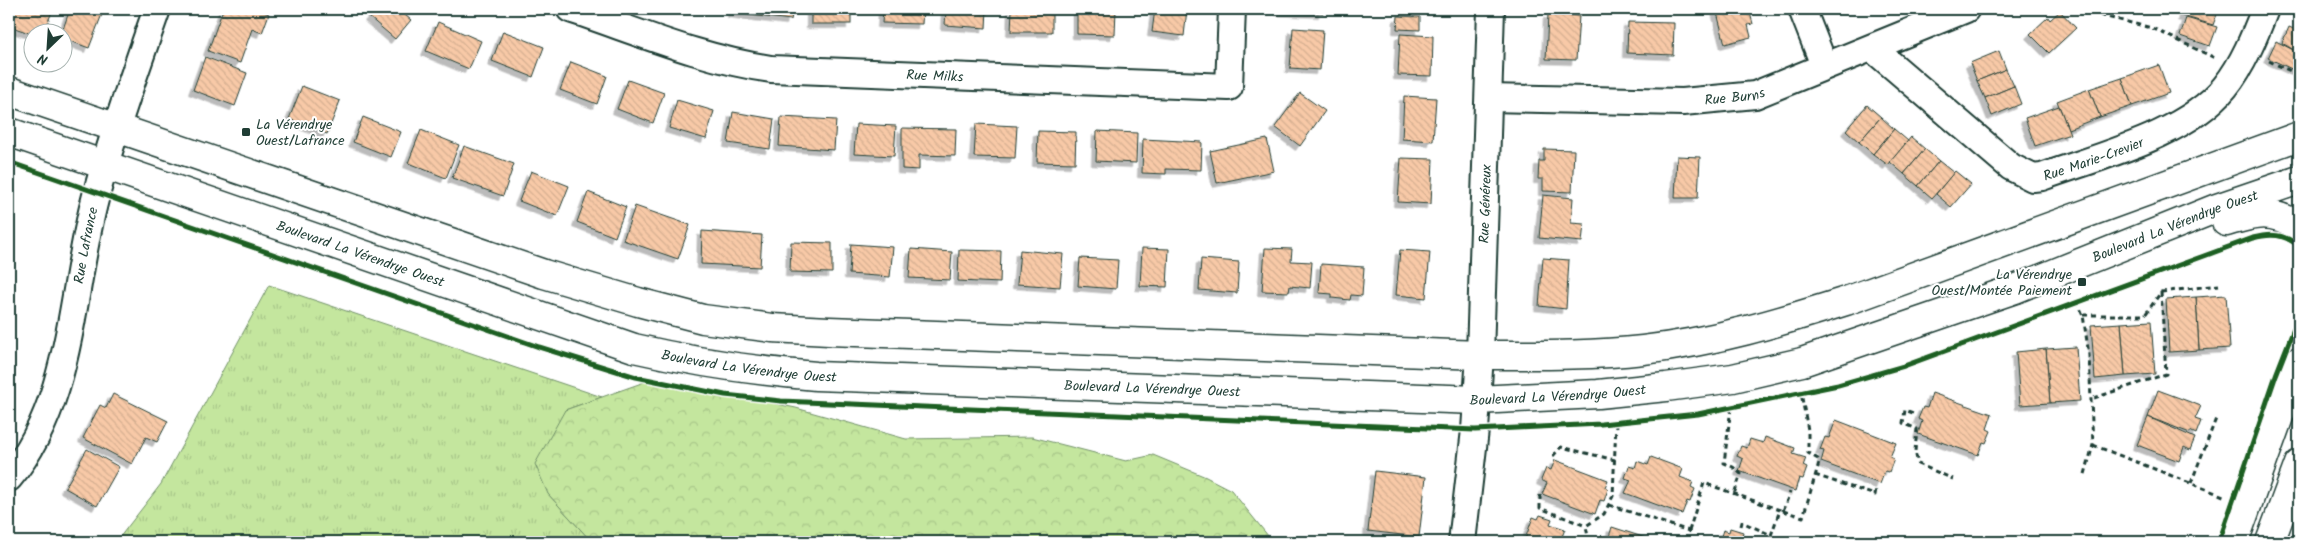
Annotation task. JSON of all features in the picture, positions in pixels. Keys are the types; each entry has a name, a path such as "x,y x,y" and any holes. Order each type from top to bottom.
{"main road":[{"path":"9,91 544,274 638,302 703,318 772,328 829,331 1480,355 1582,354 1644,350 1714,338 1782,321 1846,301 2299,136"},
{"name":"Boulevard La Vérendrye Ouest","path":"9,132 634,348 691,361 749,370 816,376 1477,400 1598,394 1733,378 1802,362 1944,315 2015,289 2216,208 2299,180"},
{"path":"2078,263 2259,212 2276,215 2299,226"},
{"path":"2234,542 2299,361"},
{"path":"2270,542 2299,464"},
{"path":"2270,542 2299,483"}],"street":[{"name":"Rue Lafrance","path":"9,478 30,448 47,414 69,333 96,193 157,9"},
{"name":"Rue Milks","path":"570,9 719,59 771,69 1229,87 1232,9"},
{"name":"Rue Généreux","path":"1462,542 1480,355 1491,9"},
{"path":"1802,9 1824,66"},
{"name":"Rue Burns","path":"1489,98 1683,102 1755,95 1966,9"},
{"name":"Rue Marie-Crevier","path":"1872,48 2011,167 2033,178 2042,177 2149,138 2192,116 2211,102 2236,73 2255,36 2265,9"}],"path":[{"path":"2074,9 2152,28 2225,62"},
{"path":"2083,315 2146,314 2162,292 2219,286"},
{"path":"2090,399 2166,374 2162,292"},
{"path":"2084,478 2093,446 2089,355 2083,315 2074,302 2086,298"},
{"path":"1792,395 1810,391"},
{"path":"1685,542 1704,483 1803,518 1819,463 1818,458 1808,453 1808,430 1801,394"},
{"path":"1722,409 1740,406"},
{"path":"1731,408 1724,463 1733,467 1741,474 1734,494"},
{"path":"1913,413 1905,410 1903,423 1917,429 1915,451 1918,464 1953,479"},
{"path":"2191,484 2217,416"},
{"path":"1586,526 1604,514 1609,505 1614,485 1616,422"},
{"path":"1609,423 1624,422"},
{"path":"2093,446 2233,500"},
{"path":"1554,456 1561,447 1615,460"},
{"path":"1816,475 1875,495 1876,489"},
{"path":"1774,542 1769,542 1790,492"},
{"path":"1540,495 1540,508 1586,526"},
{"path":"1609,505 1689,530"},
{"path":"1741,526 1742,522 1771,535"},
{"path":"1586,526 1589,542"},
{"path":"1882,542 1893,542"}],"green space":[{"path":"269,285 602,397 565,410 548,494 592,542 116,542 161,484"},
{"path":"653,379 796,408 906,439 1032,437 1126,461 1153,455 1206,477 1231,490 1273,542 592,542 548,494 535,464 565,410"}],"building":[{"path":"9,9 53,9 48,22 22,22 22,31 9,26"},
{"path":"70,9 104,9 89,48 72,42 72,22 65,22"},
{"path":"223,9 255,9 269,14 262,33 252,29 240,63 208,51"},
{"path":"376,9 398,9 411,20 395,39 369,17"},
{"path":"733,9 793,9 791,20 732,13"},
{"path":"811,9 851,9 851,24 811,24"},
{"path":"883,9 923,9 922,24 882,23"},
{"path":"946,9 987,9 986,28 945,25"},
{"path":"1012,9 1052,9 1052,32 1011,32"},
{"path":"1077,9 1116,9 1115,35 1077,34"},
{"path":"1155,9 1187,9 1184,36 1152,32"},
{"path":"1280,9 1323,9 1323,13 1280,11"},
{"path":"1407,9 1436,9 1436,11"},
{"path":"1716,9 1749,9 1753,24 1748,25 1751,37 1725,44"},
{"path":"2184,9 2219,9 2213,25 2182,16"},
{"path":"2060,11 2076,28 2049,53 2030,34 2048,17 2050,20"},
{"path":"1548,14 1579,16 1576,60 1546,59"},
{"path":"1398,16 1420,17 1420,30 1397,29"},
{"path":"2186,18 2217,27 2210,46 2180,36"},
{"path":"438,22 481,41 469,69 426,51"},
{"path":"1628,22 1674,23 1673,55 1627,53"},
{"path":"2289,27 2299,31 2299,53 2282,43"},
{"path":"1293,28 1323,30 1320,70 1290,68"},
{"path":"503,31 544,47 533,77 492,61"},
{"path":"1400,34 1433,36 1432,76 1398,75"},
{"path":"2276,41 2299,53 2299,64 2296,71 2268,58"},
{"path":"1999,51 2006,69 1977,81 1970,63"},
{"path":"205,57 247,73 235,106 193,90"},
{"path":"571,62 607,76 597,104 560,90"},
{"path":"2159,65 2169,93 2132,106 2122,78"},
{"path":"2006,69 2014,86 1985,98 1977,81"},
{"path":"2122,78 2132,106 2100,117 2089,89"},
{"path":"628,80 664,93 653,123 617,109"},
{"path":"302,86 340,101 327,134 289,119"},
{"path":"2014,86 2021,104 1992,116 1985,98"},
{"path":"2089,89 2100,117 2068,129 2057,101"},
{"path":"1300,93 1325,111 1300,146 1275,127"},
{"path":"1404,96 1436,98 1433,141 1402,139"},
{"path":"677,100 714,111 706,139 669,128"},
{"path":"1867,105 1881,117 1859,142 1846,130"},
{"path":"2059,106 2070,134 2035,146 2025,118"},
{"path":"733,112 774,119 770,149 728,143"},
{"path":"363,117 401,132 391,157 353,142"},
{"path":"781,117 836,120 834,150 779,146"},
{"path":"1881,117 1894,129 1873,154 1859,142"},
{"path":"856,124 896,126 894,156 854,154"},
{"path":"976,124 1017,126 1015,158 974,157"},
{"path":"902,128 956,129 955,156 919,155 919,170 902,169"},
{"path":"1894,129 1908,141 1888,165 1873,154"},
{"path":"421,130 459,145 446,178 408,163"},
{"path":"1038,131 1076,132 1075,163 1037,162"},
{"path":"1097,131 1137,133 1136,163 1096,161"},
{"path":"1911,137 1925,149 1904,174 1890,162"},
{"path":"1143,139 1202,142 1201,170 1166,169 1166,174 1142,173"},
{"path":"1267,139 1274,171 1217,183 1210,151"},
{"path":"464,146 514,164 503,196 452,178"},
{"path":"1544,149 1574,150 1572,192 1543,191 1543,179 1538,179 1539,161 1544,161"},
{"path":"1925,149 1939,161 1918,186 1904,174"},
{"path":"1677,156 1700,157 1698,198 1675,198"},
{"path":"1401,158 1433,159 1431,204 1398,202"},
{"path":"1939,161 1954,173 1932,198 1918,186"},
{"path":"531,171 569,186 557,216 519,201"},
{"path":"1955,171 1971,184 1951,207 1936,194"},
{"path":"588,192 626,207 615,237 577,222"},
{"path":"1543,195 1573,198 1571,223 1584,224 1582,242 1539,238"},
{"path":"635,206 690,225 678,259 623,240"},
{"path":"702,231 762,235 760,267 701,264"},
{"path":"791,242 832,243 832,273 790,272"},
{"path":"851,244 893,247 890,277 849,274"},
{"path":"1142,248 1169,249 1167,287 1140,286"},
{"path":"1265,248 1292,249 1291,261 1312,262 1310,288 1290,286 1289,292 1262,291"},
{"path":"911,249 952,252 950,280 909,278"},
{"path":"959,250 1001,251 1000,283 958,281"},
{"path":"1020,250 1063,254 1060,287 1017,284"},
{"path":"1400,250 1430,252 1426,298 1396,295"},
{"path":"1080,258 1118,260 1116,289 1078,286"},
{"path":"1543,258 1569,260 1566,309 1539,306"},
{"path":"1201,259 1239,262 1237,293 1199,290"},
{"path":"1321,264 1364,267 1362,296 1351,295 1350,300 1332,298 1332,294 1319,293"},
{"path":"2226,295 2230,348 2199,350 2196,297"},
{"path":"2196,297 2199,350 2169,352 2166,299"},
{"path":"2151,321 2155,374 2125,376 2121,323"},
{"path":"2121,323 2125,376 2095,379 2091,325"},
{"path":"2076,347 2080,401 2050,403 2046,349"},
{"path":"2046,349 2050,403 2020,405 2016,352"},
{"path":"2158,390 2201,406 2195,419 2201,421 2196,434 2148,417"},
{"path":"1932,393 1992,414 1987,429 1991,431 1986,443 1983,442 1978,455 1918,434 1922,421 1918,419 1923,407 1927,408"},
{"path":"113,394 168,421 157,442 146,437 132,464 83,438 100,405 106,408"},
{"path":"2148,417 2195,438 2190,450 2184,447 2179,461 2137,445"},
{"path":"1836,420 1896,443 1890,457 1894,459 1889,472 1885,471 1880,484 1821,462 1824,451 1820,450 1825,437 1829,438"},
{"path":"1765,437 1795,448 1793,454 1806,458 1803,466 1807,468 1803,479 1799,478 1795,491 1739,471 1743,459 1737,456 1741,446 1747,448 1750,439 1763,443"},
{"path":"87,449 119,467 97,506 65,488"},
{"path":"1651,457 1683,469 1680,477 1693,482 1691,487 1695,489 1690,502 1687,501 1682,514 1625,493 1631,480 1625,478 1629,466 1635,468 1637,461 1648,465"},
{"path":"1555,460 1608,480 1605,487 1608,489 1604,501 1600,500 1595,514 1542,494 1547,483 1541,480 1546,468 1551,470"},
{"path":"1375,471 1426,477 1419,537 1368,531"},
{"path":"1540,515 1552,519 1550,524 1565,529 1560,542 1524,542 1533,517 1538,519"},
{"path":"1612,527 1658,542 1602,542 1604,538 1608,540"},
{"path":"1730,528 1743,532 1742,536 1754,540 1753,542 1719,542 1723,530 1729,532"}],"cycle path":[{"path":"9,162 539,347 636,377 725,395 781,401 1475,430 1601,424 1698,414 1838,385 1904,366 2253,238 2266,235 2283,237 2299,246"},
{"path":"2219,542 2276,375 2299,316"}],"place":[{"name":"La Vérendrye Ouest/Lafrance","path":"246,132"},
{"name":"La Vérendrye Ouest/Montée Paiement","path":"2082,282"}]}
